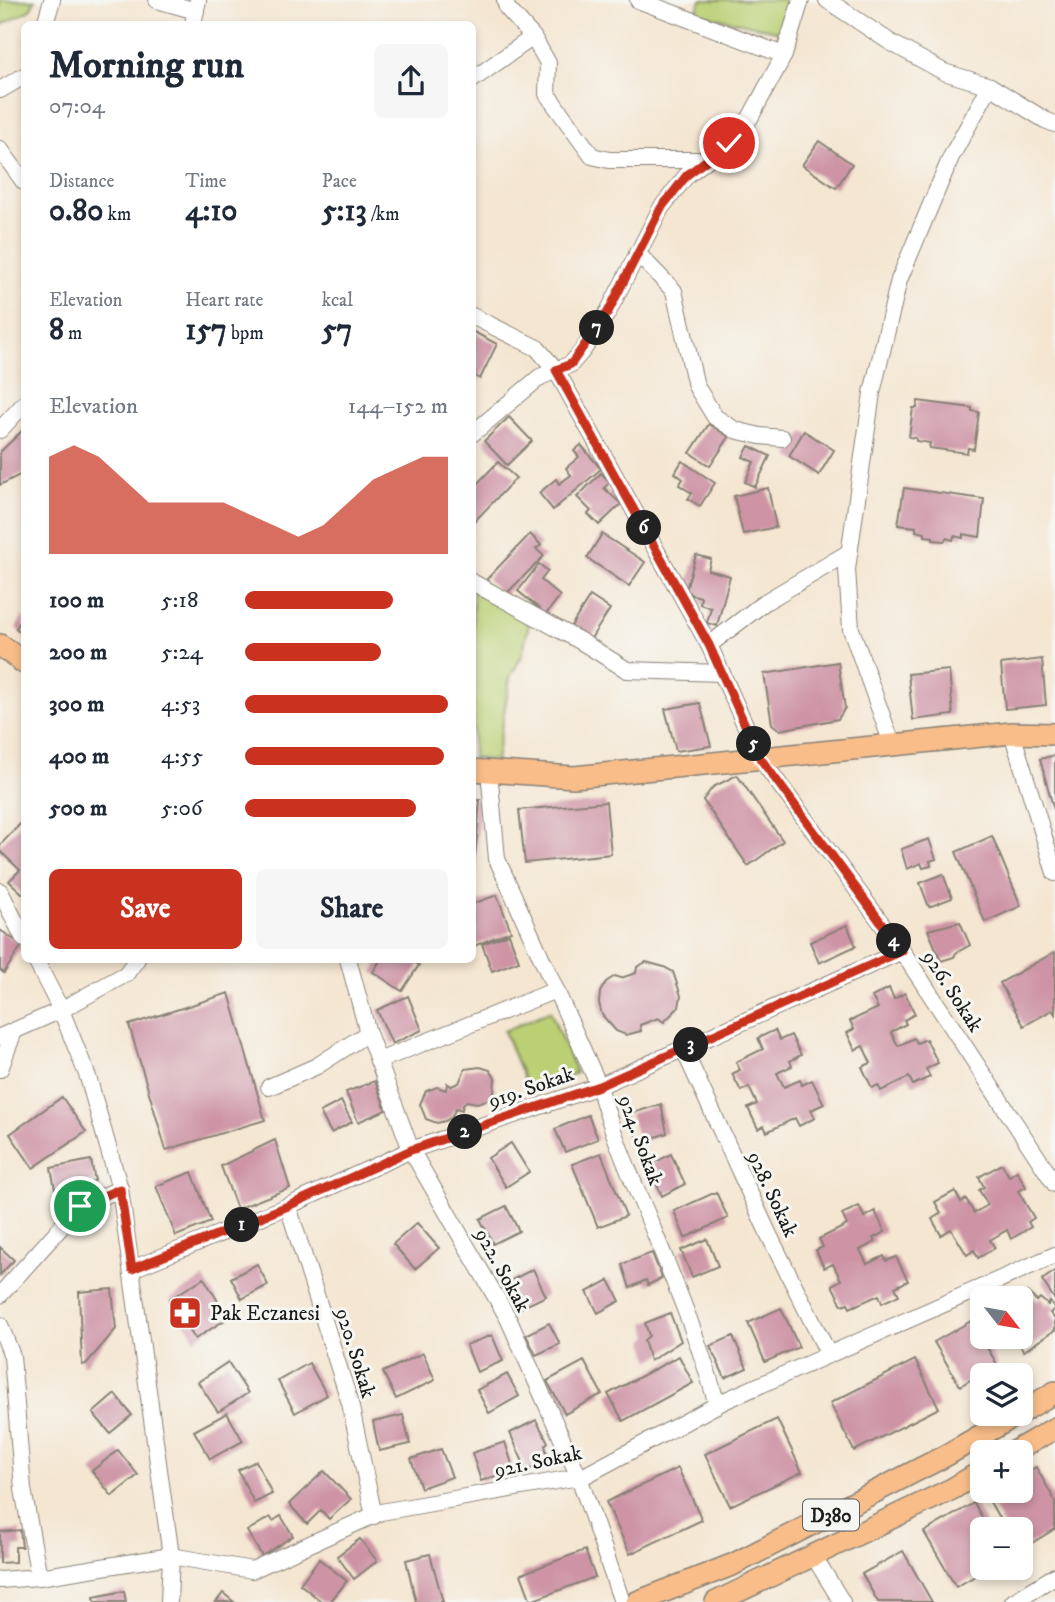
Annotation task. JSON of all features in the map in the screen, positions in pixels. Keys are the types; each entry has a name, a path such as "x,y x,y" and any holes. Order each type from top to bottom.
{"main road":[{"path":"0,645 21,661"},
{"path":"481,771 574,777 1012,733 1055,734"},
{"name":"D380","path":"1033,1405 1055,1392"},
{"name":"D380","path":"636,1602 734,1564 945,1456 997,1426"},
{"path":"1033,1441 1055,1428"},
{"name":"D380","path":"716,1602 970,1478"}],"street":[{"path":"46,21 52,0"},
{"path":"156,0 195,12"},
{"path":"505,0 507,8 533,37 548,63 547,94 593,156 609,160 705,160"},
{"path":"638,0 784,55"},
{"path":"476,431 540,377 571,364 583,349 608,312 661,208 687,175 729,143 751,118 784,55 801,0"},
{"path":"827,0 890,42 944,72 990,86 1055,124"},
{"path":"476,77 533,37"},
{"path":"0,90 21,78"},
{"path":"892,744 851,629 848,553 872,393 899,280 951,157 990,86"},
{"path":"0,149 21,178"},
{"path":"637,253 674,291 695,386 715,416 735,430 782,438"},
{"name":"926. Sokak","path":"476,318 537,348 556,370 709,645 760,758 902,951 1055,1184"},
{"path":"0,430 21,407"},
{"path":"709,645 765,602 848,553"},
{"path":"476,584 582,642 627,670 722,673"},
{"path":"1012,733 1055,873"},
{"name":"924. Sokak","path":"481,771 497,859 599,1086 609,1123 667,1263 708,1371 717,1405"},
{"path":"0,891 21,933"},
{"name":"919. Sokak","path":"132,1269 288,1206 411,1150 599,1086 902,951"},
{"path":"37,963 61,1010 88,1077 120,1189 171,1556 169,1602"},
{"path":"0,1069 7,1034 61,1010 127,974 134,963"},
{"name":"922. Sokak","path":"349,963 368,1033 411,1150 508,1318 579,1477 622,1602"},
{"path":"378,1061 556,990"},
{"path":"269,1087 317,1066 368,1033"},
{"name":"928. Sokak","path":"683,1048 769,1235 829,1355"},
{"path":"0,1296 80,1206 120,1189"},
{"name":"920. Sokak","path":"288,1206 350,1403 374,1516"},
{"name":"921. Sokak","path":"0,1580 40,1577 171,1556 252,1570 381,1512 579,1477 717,1405 1055,1255"},
{"path":"0,1325 12,1356 23,1489 40,1577"},
{"path":"813,1555 842,1602"},
{"path":"1013,1602 1055,1576"}],"green space":[{"path":"0,0 35,0 30,10 0,26"},
{"path":"701,0 787,0 780,32 696,13"},
{"path":"476,592 529,623 522,656 510,677 496,761 476,758"},
{"path":"550,1011 576,1073 529,1092 504,1031"}],"building":[{"path":"819,141 852,164 836,188 802,165"},
{"path":"476,333 497,344 480,379 476,377"},
{"path":"918,401 972,408 972,411 979,412 974,449 968,448 967,453 929,448 930,443 909,437 913,408 917,408"},
{"path":"509,417 532,441 507,465 484,441"},
{"path":"709,424 729,437 710,466 690,453"},
{"path":"804,431 834,450 819,475 789,456"},
{"path":"21,432 21,474 0,485 0,452"},
{"path":"581,445 601,469 553,510 539,493 556,479 559,484 571,475 566,468 579,457 574,451"},
{"path":"749,446 770,456 755,487 745,482 754,462 743,457"},
{"path":"682,461 715,483 700,506 688,499 692,493 679,485 683,479 675,473"},
{"path":"498,462 516,478 476,520 476,485"},
{"path":"601,473 610,482 604,488 621,504 599,525 588,514 591,511 577,497"},
{"path":"768,488 776,527 743,534 734,496"},
{"path":"904,488 984,499 980,537 963,534 963,538 954,536 953,540 933,540 933,537 916,531 916,527 898,525"},
{"path":"530,534 541,545 536,549 544,556 504,596 487,579"},
{"path":"602,534 645,562 629,586 587,558"},
{"path":"696,555 711,559 708,570 730,576 717,626 707,623 711,608 700,604 701,597 685,593"},
{"path":"539,564 548,571 541,580 560,596 546,614 518,591"},
{"path":"590,596 610,609 590,640 570,628"},
{"path":"21,620 21,633 16,628"},
{"path":"1042,659 1046,705 1005,709 1001,664"},
{"path":"838,662 845,708 838,719 780,730 772,724 764,674"},
{"path":"949,670 953,715 913,720 908,674"},
{"path":"700,703 711,746 676,751 665,709"},
{"path":"1055,755 1055,810 1054,810 1040,759"},
{"path":"737,775 783,841 748,866 703,800 713,787"},
{"path":"476,800 480,800 476,845"},
{"path":"606,802 611,854 525,863 519,810"},
{"path":"21,823 21,892 9,881 20,870 0,851 0,845"},
{"path":"992,836 1021,906 985,922 956,852"},
{"path":"929,839 936,859 930,861 931,866 923,868 921,863 907,869 901,849"},
{"path":"943,874 952,898 929,907 920,883"},
{"path":"497,895 511,931 476,945 476,903"},
{"path":"960,922 970,945 954,957 941,961 928,930"},
{"path":"847,925 856,946 819,963 810,942"},
{"path":"0,930 21,947 4,973 0,970"},
{"path":"509,934 519,961 492,971 482,944"},
{"path":"1055,952 1055,1014 1052,1010 1024,1026 1000,983"},
{"path":"646,962 673,972 681,996 679,1007 664,1022 658,1018 640,1025 641,1031 626,1035 616,1031 602,1015 600,992 606,982 615,976 621,978 636,973 637,967"},
{"path":"379,963 419,965 402,991 373,972"},
{"path":"889,988 894,999 905,993 915,1014 904,1020 906,1024 891,1032 898,1046 914,1038 917,1043 926,1039 938,1063 926,1069 930,1077 913,1085 909,1077 881,1091 878,1085 872,1088 862,1067 871,1063 863,1046 855,1050 847,1033 854,1029 850,1021 878,1008 872,997"},
{"path":"229,993 265,1120 166,1150 129,1025"},
{"path":"408,996 422,1030 392,1044 377,1010"},
{"path":"775,1030 780,1040 791,1035 801,1055 790,1061 792,1066 777,1073 784,1087 800,1080 802,1085 812,1080 824,1104 811,1110 815,1118 799,1126 795,1118 767,1132 764,1126 758,1129 748,1108 757,1104 749,1087 741,1091 732,1074 740,1070 736,1062 763,1049 758,1038"},
{"path":"480,1067 490,1070 495,1078 494,1094 490,1099 477,1103 467,1101 462,1110 456,1108 451,1118 445,1121 437,1123 426,1119 420,1104 426,1091 437,1087 446,1090 447,1083 451,1086 459,1083 465,1069"},
{"path":"375,1081 386,1110 358,1122 346,1092"},
{"path":"62,1097 86,1132 33,1168 10,1134"},
{"path":"341,1101 352,1122 331,1133 320,1112"},
{"path":"661,1104 667,1133 639,1143 630,1114"},
{"path":"588,1115 598,1139 565,1152 555,1129"},
{"path":"275,1140 290,1188 237,1209 221,1166"},
{"path":"511,1143 529,1172 506,1187 488,1158"},
{"path":"601,1153 626,1216 598,1227 572,1164"},
{"path":"671,1154 685,1184 662,1196 648,1166"},
{"path":"91,1160 95,1181 55,1189 51,1168"},
{"path":"1002,1164 1009,1176 1017,1171 1026,1187 1018,1191 1034,1218 1028,1222 1031,1227 1011,1239 1007,1230 990,1240 995,1248 978,1258 974,1250 967,1255 951,1229 941,1235 932,1219 941,1213 935,1202 955,1191 961,1202 966,1199 974,1213 988,1205 979,1190 984,1187 979,1177"},
{"path":"192,1172 211,1222 176,1236 156,1186"},
{"path":"716,1192 728,1218 685,1238 674,1211"},
{"path":"506,1206 519,1231 493,1244 480,1219"},
{"path":"859,1206 864,1217 875,1211 885,1232 873,1238 875,1242 860,1250 867,1264 884,1256 886,1261 896,1257 908,1281 895,1287 899,1295 882,1303 879,1295 850,1308 848,1303 842,1305 832,1285 841,1280 833,1264 824,1268 816,1250 823,1247 819,1239 847,1225 842,1214"},
{"path":"417,1223 439,1248 415,1269 393,1244"},
{"path":"707,1239 718,1266 692,1277 681,1250"},
{"path":"0,1247 14,1260 0,1275"},
{"path":"652,1253 662,1278 648,1285 646,1280 630,1288 622,1264"},
{"path":"257,1264 268,1285 242,1299 231,1278"},
{"path":"533,1269 546,1296 519,1309 506,1283"},
{"path":"1055,1271 1055,1300 1042,1280"},
{"path":"204,1278 228,1318 195,1339 170,1299"},
{"path":"609,1280 620,1301 598,1313 587,1292"},
{"path":"112,1289 116,1329 86,1364 82,1365 79,1292"},
{"path":"1033,1297 1037,1301 1040,1298 1048,1305 1050,1302 1055,1308 1050,1313 1055,1319 1055,1330 1033,1345"},
{"path":"781,1308 799,1347 765,1362 748,1323"},
{"path":"670,1313 681,1341 650,1361 644,1340 649,1336 645,1323"},
{"path":"970,1322 970,1349 988,1349 996,1363 970,1363 970,1380 960,1386 934,1342"},
{"path":"549,1323 560,1344 536,1355 526,1335"},
{"path":"492,1335 503,1361 477,1372 466,1345"},
{"path":"733,1336 747,1368 725,1378 710,1346"},
{"path":"423,1353 435,1380 396,1399 383,1372"},
{"path":"679,1356 693,1383 623,1421 608,1394"},
{"path":"915,1360 939,1408 854,1451 830,1403"},
{"path":"584,1361 602,1394 565,1414 547,1381"},
{"path":"228,1362 248,1393 218,1412 198,1382"},
{"path":"309,1363 327,1395 295,1413 278,1381"},
{"path":"507,1374 519,1396 489,1413 477,1390"},
{"path":"115,1394 132,1415 110,1433 93,1413"},
{"path":"227,1413 243,1441 210,1459 194,1431"},
{"path":"403,1415 410,1444 379,1451 373,1422"},
{"path":"777,1419 802,1472 730,1506 705,1454"},
{"path":"536,1420 548,1442 545,1445 548,1459 527,1471 510,1433"},
{"path":"505,1442 514,1470 481,1481 472,1453"},
{"path":"441,1449 452,1477 421,1488 411,1459"},
{"path":"118,1450 138,1475 112,1496 92,1471"},
{"path":"256,1461 272,1494 254,1503 238,1470"},
{"path":"1036,1467 1055,1501 1055,1529 1033,1542 1033,1517 999,1517 991,1503 1033,1503 1033,1469"},
{"path":"678,1468 702,1520 630,1554 606,1502"},
{"path":"324,1471 351,1499 329,1519 321,1510 307,1524 289,1504"},
{"path":"974,1503 982,1517 970,1517 970,1579 956,1587 924,1532"},
{"path":"281,1516 293,1536 262,1556 247,1531 270,1517 273,1521"},
{"path":"20,1530 22,1547 15,1547 15,1562 0,1563 0,1532"},
{"path":"360,1539 377,1561 354,1579 337,1556"},
{"path":"585,1550 595,1577 531,1601 521,1574"},
{"path":"903,1551 932,1602 878,1602 862,1574"},
{"path":"430,1554 443,1602 416,1602 406,1560"},
{"path":"319,1559 347,1581 330,1602 322,1602 300,1584"},
{"path":"124,1591 126,1602 95,1602 94,1597"},
{"path":"223,1593 234,1602 216,1602"}],"place":[{"name":"Pak Eczanesi","path":"185,1313"}],"route":[{"path":"80,1206 120,1189 132,1269 288,1206 411,1150 599,1086 902,951 760,758 709,645 556,370 571,364 608,312 661,208 687,175 729,143"}]}
